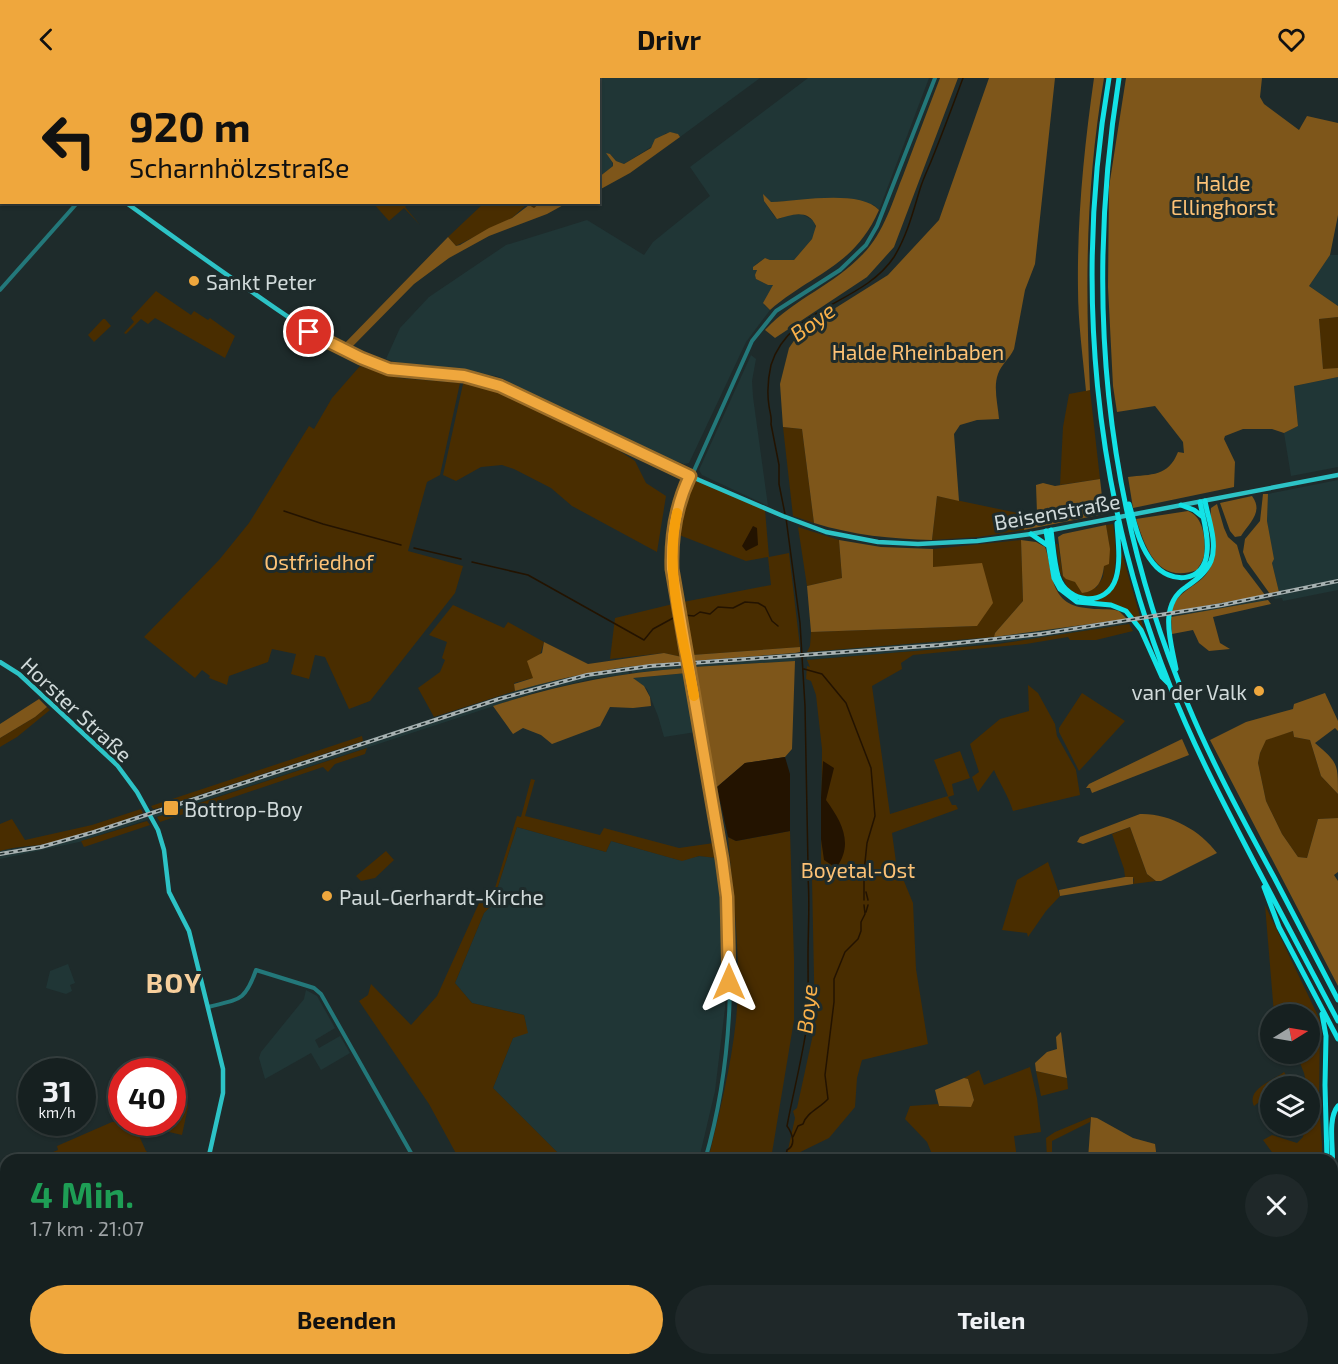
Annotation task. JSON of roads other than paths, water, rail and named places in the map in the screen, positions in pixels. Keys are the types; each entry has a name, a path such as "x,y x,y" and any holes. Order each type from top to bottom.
{"highway":[{"path":"1109,78 1095,182 1092,301 1098,393 1117,512 1136,587 1169,684 1211,779 1338,1021"},
{"path":"1119,78 1106,184 1101,264 1105,362 1113,438 1123,493 1147,590 1178,680 1216,766 1338,1000"},
{"path":"1123,493 1129,504 1143,547 1160,572 1170,578 1183,579 1193,575 1202,567 1208,555 1202,501"},
{"path":"1178,680 1169,626 1169,609 1175,596 1204,573 1211,561 1213,546 1202,501"},
{"path":"1181,505 1194,510 1203,517"},
{"path":"1048,531 1058,576 1064,588 1080,598 1097,598 1109,590 1117,577 1119,557 1117,512"},
{"path":"1048,531 1054,578 1060,589 1077,602 1112,605 1126,611 1141,630 1162,677 1169,684"},
{"path":"1031,534 1048,545"},
{"path":"1259,871 1279,927 1338,1038"},
{"path":"1329,983 1338,992"},
{"path":"1318,1001 1326,1035 1324,1085 1327,1154"},
{"path":"1332,1154 1332,1114 1338,1106"}],"main road":[{"name":"Beisenstraße","path":"128,204 296,325 356,356 389,369 464,376 495,384 690,476 785,517 844,536 893,543 954,543 1031,534 1338,475"},
{"name":"Horster Straße","path":"0,662 19,674 117,765 152,819 162,845 169,892 189,931 221,1062 224,1083 210,1154"}],"street":[{"path":"706,1154 719,1097 726,1050 729,1008 727,897 672,569 675,523 690,476 756,334 776,311 840,270 866,245 877,226 935,78"},
{"path":"0,290 76,204"},
{"path":"208,1007 235,1000 248,992 256,970 314,988 321,994 412,1154"}],"waterway":[{"name":"Boye","path":"785,514 768,401 771,365 780,345 793,330 864,286 894,257 906,232 963,78"},
{"path":"284,511 401,545"},
{"name":"Boye","path":"786,518 800,623 805,706 808,865"},
{"path":"414,548 461,559"},
{"path":"472,562 528,575 644,640 653,629 675,617"},
{"path":"684,615 694,616 700,612 710,614 718,607 733,608 745,602 758,603 765,607 772,621 778,626"},
{"name":"Boye","path":"804,669 822,674 846,703 871,768 875,816 867,843 864,900"},
{"name":"Boye","path":"786,1154 793,1142 787,1126 807,1022 808,878"},
{"name":"Boye","path":"866,892 868,900"},
{"name":"Boye","path":"793,1137 798,1126 803,1124 810,1114 828,1099 825,1075 834,1002 834,979 845,952 858,939 865,914 864,905"},
{"name":"Boye","path":"866,912 868,905"}],"railway":[{"path":"0,854 41,847 94,832 499,699 587,675 650,666 940,645 1041,634 1222,605 1338,581"}],"place":[{"name":"Sankt Peter","path":"194,281"},
{"name":"van der Valk","path":"1259,691"},
{"name":"Bottrop-Boy","path":"171,808"},
{"name":"Paul-Gerhardt-Kirche","path":"327,896"}],"district":[{"name":"BOY","path":"174,982"}],"park label":[{"name":"Halde Ellinghorst","path":"1223,194"},
{"name":"Halde Rheinbaben","path":"918,351"},
{"name":"Ostfriedhof","path":"319,561"},
{"name":"Boyetal-Ost","path":"858,869"}]}
